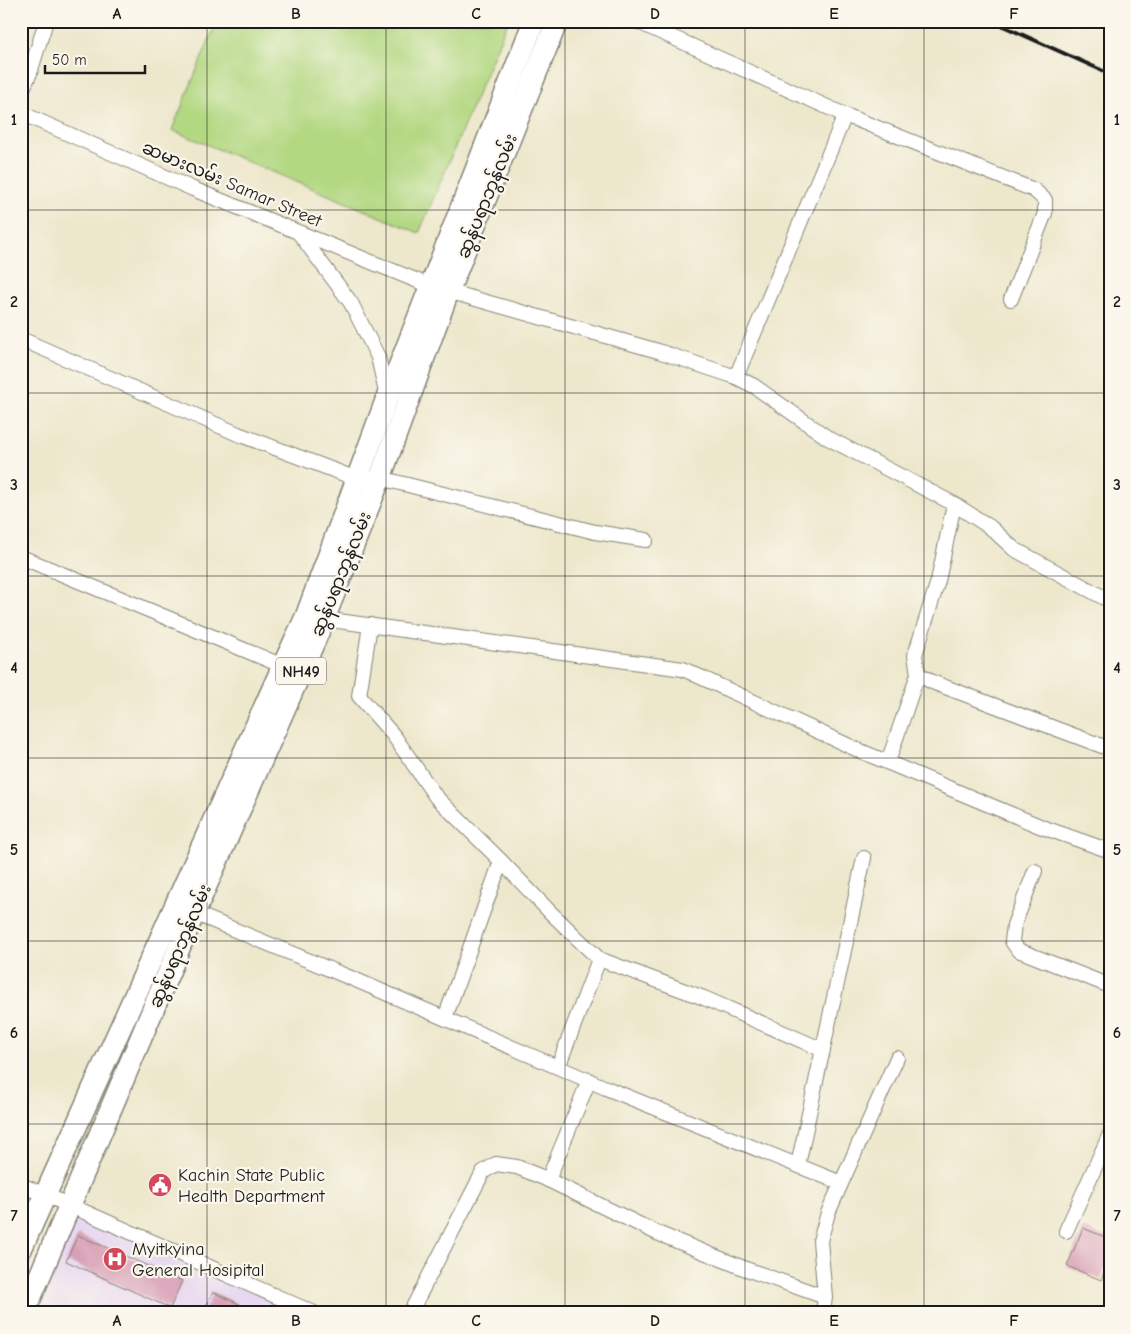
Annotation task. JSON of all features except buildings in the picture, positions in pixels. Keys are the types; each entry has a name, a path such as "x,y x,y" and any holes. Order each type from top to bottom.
{"highway":[{"name":"ဆွန်ပရာဘွန်လမ်း","path":"24,1313 194,913 315,618 380,478 439,289 534,21"},
{"name":"ဆွန်ပရာဘွန်လမ်း","path":"21,1249 283,666 315,618 358,479 387,398 439,289 557,21"}],"street":[{"path":"21,93 30,73 46,21"},
{"path":"636,21 845,115 1034,190 1045,200 1045,213 1011,299"},
{"name":"ဆမားလမ်း Samar Street","path":"21,113 193,189 439,289 658,351 736,377 754,386 828,438 954,504 990,527 1014,549 1110,601"},
{"path":"736,377 845,115"},
{"path":"299,232 351,303 378,357 387,398"},
{"path":"21,339 238,434 358,479 380,478 596,532 646,540"},
{"path":"888,762 918,674 915,655 938,581 954,504"},
{"path":"21,557 283,666"},
{"path":"315,618 683,669 888,762 1042,827 1110,852"},
{"path":"370,625 359,696 394,736 436,797 551,913 600,959 704,998 823,1050"},
{"path":"918,674 932,682 1110,749"},
{"path":"798,1165 864,858"},
{"path":"445,1018 501,861"},
{"path":"1035,871 1014,925 1012,941 1018,950 1110,986"},
{"path":"194,913 589,1080 841,1182"},
{"path":"558,1067 600,959"},
{"path":"823,1313 825,1297 820,1241 828,1213 897,1058"},
{"path":"548,1180 589,1080"},
{"path":"1066,1231 1110,1134"},
{"path":"410,1313 483,1172 496,1164 518,1167 657,1233 746,1269 825,1297"},
{"path":"21,1185 314,1313"}],"shaded area":[{"name":"Myitkyina General Hosipital","path":"69,1205 297,1313 24,1313"}],"green space":[{"path":"217,21 508,21 419,233 172,130"}],"railway":[{"path":"992,21 1110,74"}],"place":[{"name":"Kachin State Public Health Department","path":"160,1185"},
{"name":"Myitkyina General Hosipital","path":"115,1259"}]}
